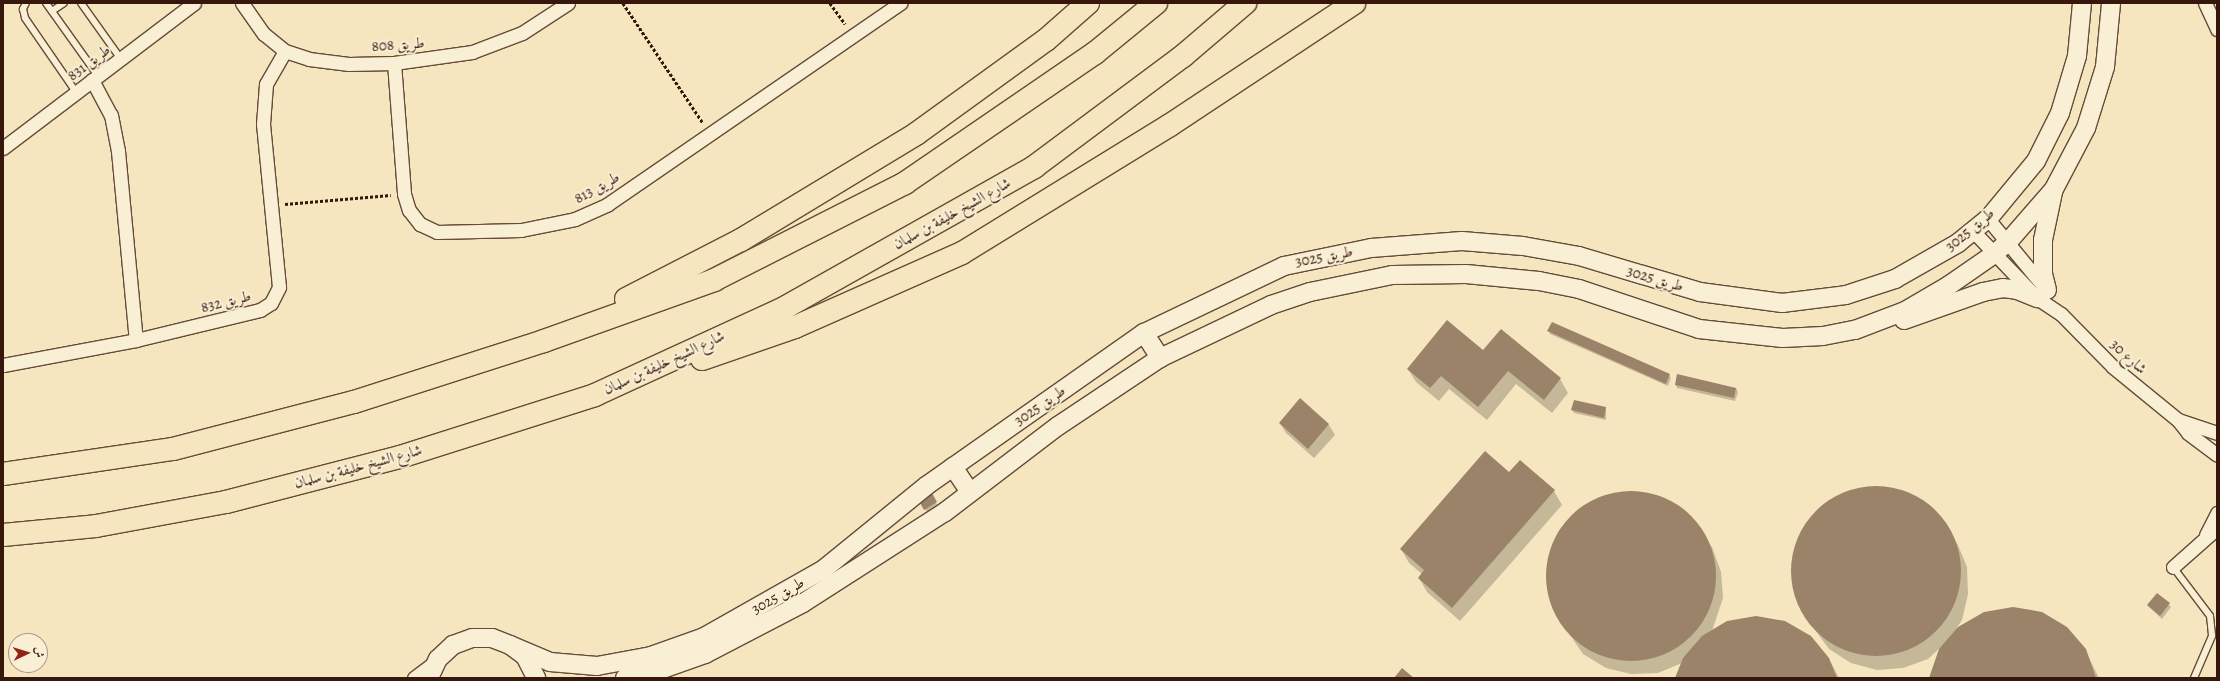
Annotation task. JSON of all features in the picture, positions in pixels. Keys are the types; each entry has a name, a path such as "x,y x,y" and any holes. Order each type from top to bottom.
{"highway":[{"path":"544,341 741,240 916,134 1046,40 1088,3"},
{"path":"3,474 173,449 354,402 544,341 714,280 905,183 1095,54 1156,3"},
{"name":"شارع الشيخ خليفة بن سلمان","path":"3,535 96,526 226,502 400,457 595,395 786,307 1034,168 1183,56 1245,3"},
{"path":"595,395 795,327 962,253 1170,124 1354,3"}],"street":[{"name":"طريق 831","path":"3,148 194,3"},
{"name":"طريق 808","path":"242,3 264,34 285,51 309,59 349,64 394,63 454,56 489,47 522,33 568,3"},
{"name":"طريق 813","path":"394,63 404,194 409,210 420,224 437,232 462,233 540,228 575,219 608,204 901,3"},
{"name":"طريق 3025","path":"438,659 453,646 472,638 492,638 550,662 571,666 597,666 651,656 704,637 824,569 953,467 1144,332 1284,266 1371,248 1462,241 1523,246 1579,256 1700,292 1782,303 1846,295 1895,278 1939,256 1988,219 2036,161 2060,113 2077,56 2082,3"},
{"name":"طريق 3025","path":"625,678 654,672 705,654 803,603 899,541 970,492 1058,426 1160,358 1271,305 1310,292 1392,274 1466,274 1539,281 1579,289 1699,329 1783,338 1823,336 1855,330 1905,311 1948,286 2001,248 2054,189 2086,128 2106,67 2111,3"},
{"path":"2204,3 2217,29"},
{"name":"طريق 832","path":"3,365 136,340 260,310 271,304 279,286 263,124 266,84 285,51"},
{"path":"95,78 111,115 118,150 136,340"},
{"path":"1855,330 1913,318 1983,292 1996,289 2017,290 2042,294 2043,240 2054,189"},
{"name":"شارع 30","path":"1988,219 2001,248"},
{"name":"شارع 30","path":"1973,231 2001,248 2042,294 2113,367 2178,420 2188,433 2217,455"},
{"path":"1144,332 1160,358"},
{"name":"شارع 30","path":"2178,420 2217,433"},
{"path":"953,467 970,492"},
{"path":"2173,567 2212,531 2217,513"},
{"path":"885,520 899,541"},
{"path":"510,645 525,656 536,678"},
{"path":"414,678 438,659"},
{"path":"429,678 438,659"}],"lane":[{"path":"26,3 23,9 25,18 76,92"},
{"path":"46,3 95,78"},
{"path":"52,11 64,3"},
{"path":"81,3 121,59"},
{"path":"2173,567 2210,616 2212,636 2194,678"}],"path":[{"path":"622,3 710,134"},
{"path":"830,3 853,36"},
{"path":"271,205 404,194"}],"building":[{"path":"1447,320 1483,350 1501,329 1561,378 1544,400 1508,371 1478,407 1441,376 1430,388 1407,369"},
{"path":"1552,322 1670,374 1666,384 1547,331"},
{"path":"1677,374 1736,388 1734,398 1675,385"},
{"path":"1300,398 1329,424 1308,449 1279,423"},
{"path":"1574,400 1606,407 1604,418 1571,410"},
{"path":"1485,451 1509,472 1520,460 1555,490 1452,608 1418,578 1424,570 1400,549"},
{"path":"1876,486 1901,490 1916,496 1936,511 1951,531 1959,554 1961,571 1957,596 1951,611 1936,631 1916,646 1893,654 1876,656 1851,652 1836,646 1816,631 1801,611 1793,588 1791,571 1795,546 1801,531 1816,511 1836,496 1859,488"},
{"path":"1631,491 1656,495 1671,501 1691,516 1706,536 1714,559 1716,576 1712,601 1706,616 1691,636 1671,651 1648,659 1631,661 1606,657 1591,651 1571,636 1556,616 1548,593 1546,576 1550,551 1556,536 1571,516 1591,501 1614,493"},
{"path":"932,493 937,502 924,510 919,501"},
{"path":"2157,593 2170,603 2160,616 2147,605"},
{"path":"2013,607 2042,612 2067,627 2086,649 2096,678 1929,678 1939,649 1958,627 1984,612"},
{"path":"1756,616 1785,621 1811,636 1829,658 1837,678 1675,678 1683,658 1702,636 1727,621"},
{"path":"1402,668 1414,678 1394,678"}]}
